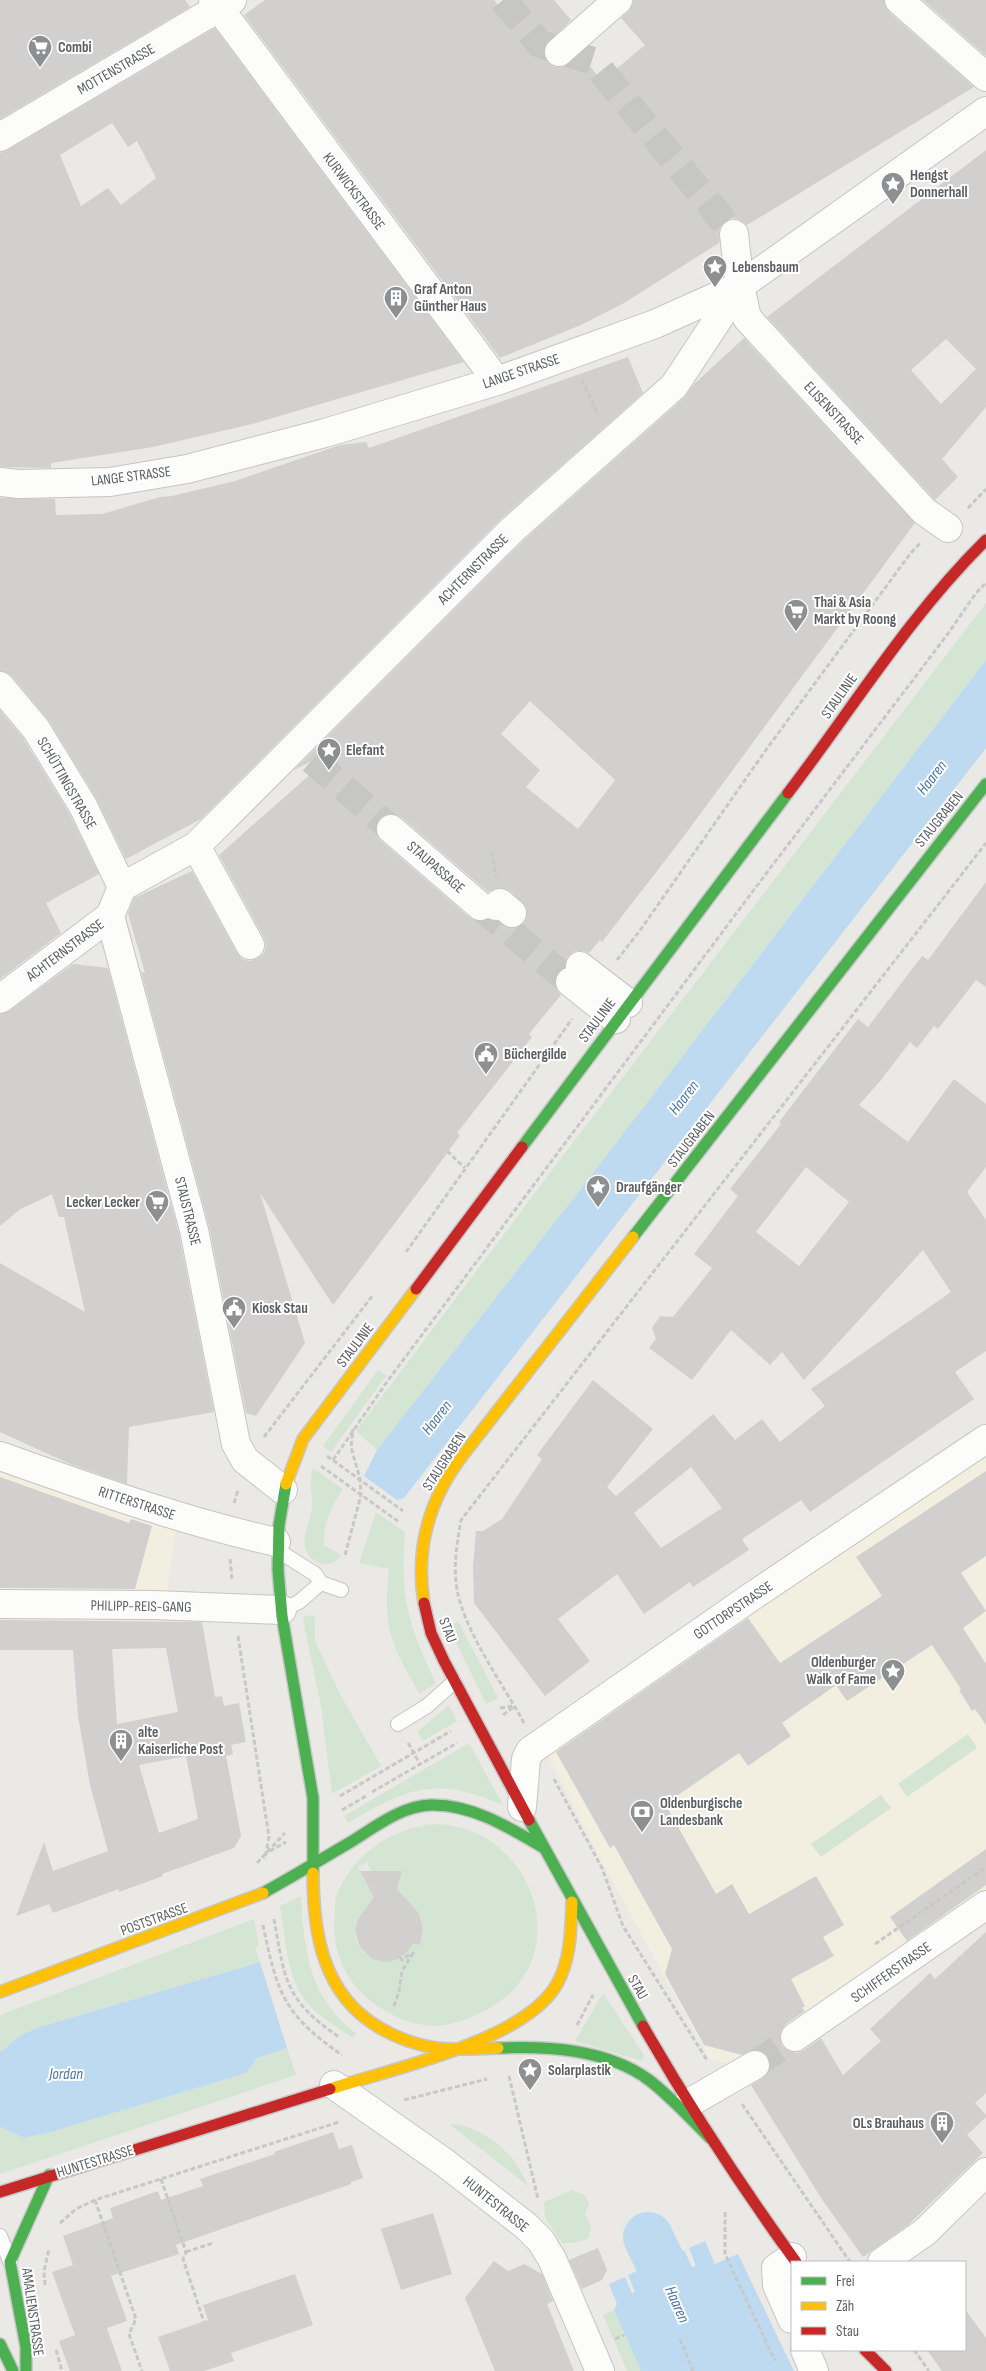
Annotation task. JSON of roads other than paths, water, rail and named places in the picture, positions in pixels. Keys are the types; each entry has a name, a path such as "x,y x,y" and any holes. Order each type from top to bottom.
{"street":[{"path":"559,52 618,0"},
{"path":"899,0 986,77"},
{"name":"MOTTENSTRASSE","path":"0,136 221,3"},
{"name":"KURWICKSTRASSE","path":"221,3 497,381"},
{"name":"LANGE STRASSE","path":"0,482 19,484 110,482 187,469 325,433 497,381 655,324 740,286 986,111"},
{"name":"ELISENSTRASSE","path":"734,234 740,286 747,318 924,511 948,528"},
{"name":"ACHTERNSTRASSE","path":"0,999 110,916 122,887 196,846 304,754 512,530 674,386 740,286"},
{"name":"STAULINIE","path":"276,1546 283,1490 303,1440 622,1011 800,777 921,609 986,540"},
{"name":"SCHÜTTINGSTRASSE","path":"0,686 36,729 83,806 122,887"},
{"name":"STAUGRABEN","path":"424,1606 421,1571 422,1539 433,1505 448,1477 986,784"},
{"name":"STAUPASSAGE","path":"391,829 496,908"},
{"path":"196,846 250,945"},
{"name":"STAUSTRASSE","path":"110,916 194,1230 236,1444 245,1460 283,1490"},
{"path":"584,982 622,1011"},
{"name":"GOTTORPSTRASSE","path":"522,1807 526,1759 530,1751 536,1746 986,1439"},
{"name":"RITTERSTRASSE","path":"0,1456 128,1501 276,1546"},
{"path":"276,1546 282,1610 306,1744 313,1797 315,1912 318,1943 328,1974 340,1994 353,2010 397,2038 420,2046 452,2050"},
{"name":"PHILIPP-REIS-GANG","path":"0,1604 282,1610"},
{"name":"STAU","path":"424,1606 436,1644 454,1682 609,1966 710,2138 794,2260"},
{"path":"314,1864 386,1819 411,1809 431,1806 470,1810 491,1818 545,1848"},
{"name":"POSTSTRASSE","path":"0,1992 248,1901 314,1864"},
{"name":"HUNTESTRASSE","path":"0,2192 334,2085 452,2050 491,2037 516,2025 529,2016 550,1994 562,1974 573,1930 572,1898"},
{"name":"SCHIFFERSTRASSE","path":"795,2037 986,1905"},
{"name":"STAU","path":"452,2050 551,2048 622,2064 648,2078 710,2138"},
{"path":"689,2102 755,2065"},
{"name":"HUNTESTRASSE","path":"334,2085 373,2111 492,2199 526,2226 541,2241 552,2259 600,2371"},
{"path":"883,2261 925,2232 986,2172"},
{"name":"AMALIENSTRASSE","path":"26,2371 26,2347 10,2262 49,2175"},
{"path":"791,2261 776,2268 777,2285 791,2317"},
{"name":"AMALIENSTRASSE","path":"0,2344 13,2371"},
{"path":"805,2351 814,2371"},
{"path":"866,2351 886,2371"}],"lane":[{"path":"276,1546 315,1574 321,1583 341,1590"},
{"path":"282,1610 299,1602 321,1583"},
{"path":"398,1724 427,1706 454,1682"},
{"path":"0,2236 10,2262"}],"water":[{"path":"986,660 986,748 404,1498 397,1500 364,1476 377,1450 590,1177"},
{"name":"Jordan","path":"260,1962 287,2048 257,2058 246,2073 51,2132 24,2138 0,2127 0,2052 21,2035 40,2027"},
{"path":"705,2241 715,2264 738,2254 794,2371 641,2371 614,2310 617,2304 609,2284 625,2277 632,2293 635,2292 628,2275 644,2268 654,2291 679,2280 670,2256 684,2250 692,2267 696,2266 689,2248"}],"waterway":[{"name":"Haaren","path":"648,2237 679,2301 708,2371"}],"tunnel":[{"path":"503,0 540,44 593,61 734,234"},
{"path":"312,760 391,829"},
{"path":"480,906 570,982"},
{"path":"755,2065 795,2037"}],"place":[{"name":"Combi","path":"40,68"},
{"name":"Hengst Donnerhall","path":"893,205"},
{"name":"Lebensbaum","path":"715,288"},
{"name":"Graf Anton Günther Haus","path":"396,319"},
{"name":"Thai & Asia Markt by Roong","path":"796,632"},
{"name":"Elefant","path":"329,771"},
{"name":"Büchergilde","path":"486,1075"},
{"name":"Draufgänger","path":"598,1208"},
{"name":"Lecker Lecker","path":"157,1223"},
{"name":"Kiosk Stau","path":"234,1329"},
{"name":"Oldenburger Walk of Fame","path":"893,1692"},
{"name":"alte Kaiserliche Post","path":"121,1762"},
{"name":"Oldenburgische Landesbank","path":"642,1833"},
{"name":"Solarplastik","path":"530,2091"},
{"name":"OLs Brauhaus","path":"942,2144"}]}
